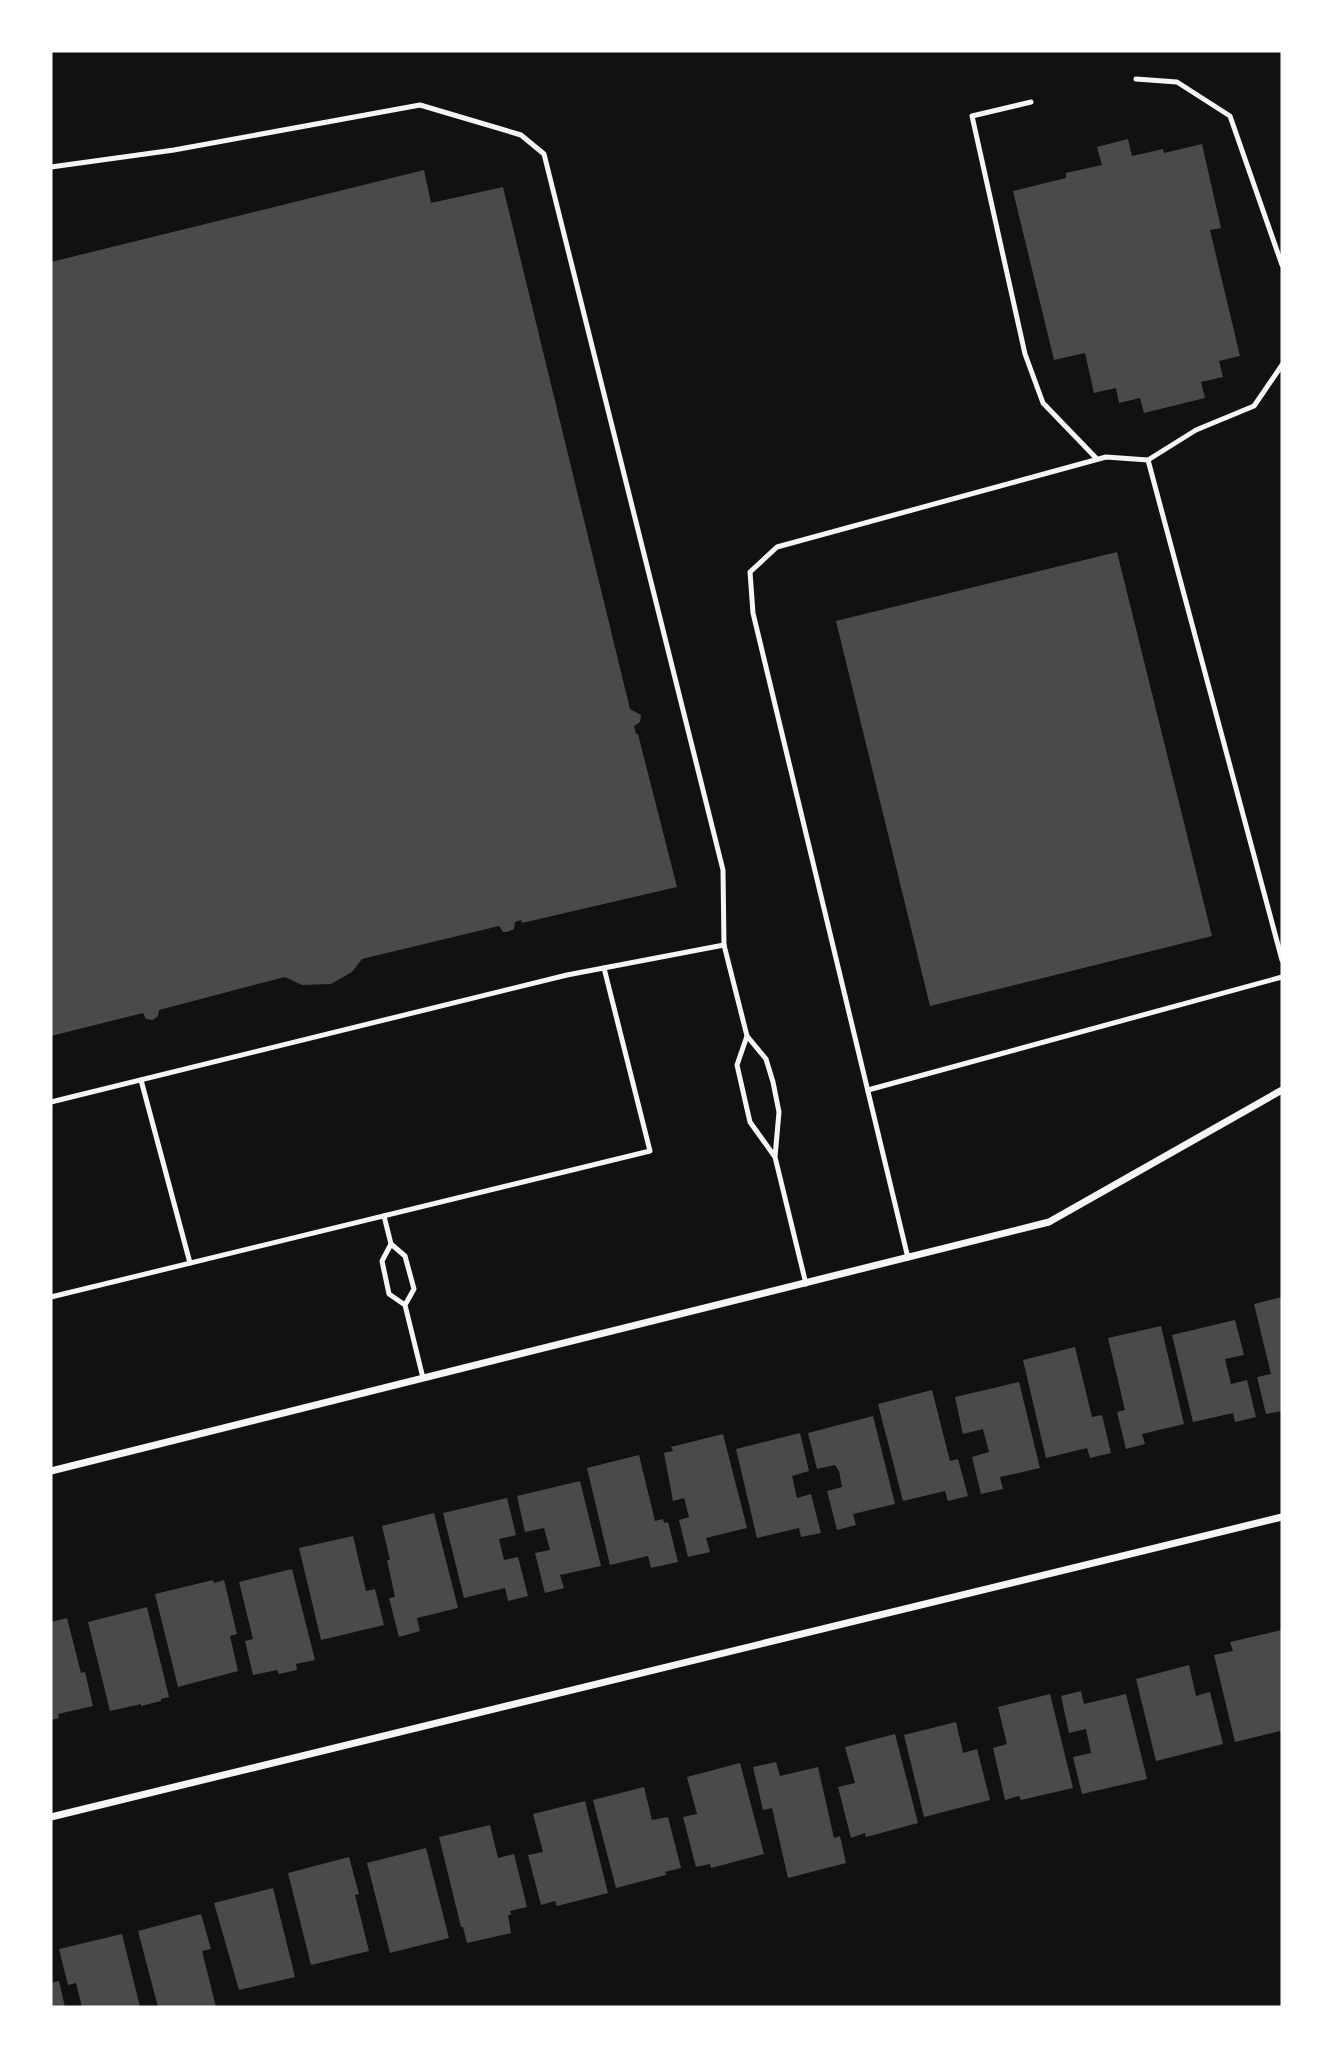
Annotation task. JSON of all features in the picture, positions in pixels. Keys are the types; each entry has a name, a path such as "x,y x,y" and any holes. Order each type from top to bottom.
{"street":[{"path":"51,1471 1049,1223 1282,1090"},
{"path":"51,1817 1282,1517"}],"lane":[{"path":"1136,79 1177,82 1230,116 1282,265"},
{"path":"1031,102 972,116 1025,354 1043,403 1097,459"},
{"path":"51,167 174,150 420,105 521,135 544,154 723,870 724,945 747,1036 766,1059 773,1082 779,1112 775,1157 806,1284"},
{"path":"908,1258 753,613 750,572 777,547 1105,457 1149,460 1196,430 1254,406 1282,365"},
{"path":"1149,460 1282,960"},
{"path":"51,1102 567,975 724,945"},
{"path":"51,1297 650,1152 604,968"},
{"path":"868,1090 1282,976"},
{"path":"747,1036 737,1065 750,1122 775,1157"},
{"path":"141,1080 190,1263"},
{"path":"384,1216 391,1244 405,1256 414,1289 405,1305"},
{"path":"391,1244 382,1261 389,1294 405,1305 423,1378"}],"building":[{"path":"1128,139 1132,156 1163,149 1164,153 1202,144 1221,228 1210,230 1240,356 1219,361 1223,377 1201,382 1205,398 1144,413 1140,398 1119,403 1116,388 1094,393 1085,353 1054,360 1013,191 1066,178 1066,173 1102,165 1097,147"},
{"path":"424,170 431,203 503,187 630,709 641,715 640,722 634,726 677,887 522,923 521,920 515,922 514,929 507,932 503,932 499,926 362,959 352,972 331,984 302,985 285,977 159,1010 158,1016 153,1020 146,1019 143,1013 51,1036 51,262"},
{"path":"1117,552 1212,936 930,1006 836,621"},
{"path":"1282,1297 1282,1411 1266,1414 1257,1377 1271,1374 1254,1304"},
{"path":"1235,1320 1244,1355 1225,1359 1231,1384 1247,1380 1256,1417 1235,1422 1233,1413 1193,1422 1172,1335"},
{"path":"1161,1326 1184,1424 1142,1434 1145,1444 1126,1449 1117,1412 1125,1410 1108,1338"},
{"path":"1075,1347 1092,1417 1102,1415 1111,1453 1090,1458 1087,1448 1046,1458 1023,1360"},
{"path":"1019,1382 1040,1468 1000,1477 1003,1489 981,1494 972,1457 989,1452 983,1429 963,1434 955,1397"},
{"path":"932,1390 950,1461 958,1459 968,1496 948,1501 945,1491 903,1501 878,1404"},
{"path":"873,1416 895,1504 853,1514 856,1525 837,1530 827,1491 842,1487 839,1471 835,1465 817,1469 808,1433"},
{"path":"800,1433 809,1471 792,1476 797,1498 811,1494 821,1533 801,1537 799,1528 757,1538 736,1449"},
{"path":"723,1434 747,1528 706,1538 710,1552 688,1557 679,1520 689,1517 684,1498 673,1501 664,1453 673,1451 671,1447"},
{"path":"639,1455 655,1521 663,1519 664,1523 668,1522 678,1562 651,1568 648,1556 610,1565 587,1468"},
{"path":"580,1481 601,1566 560,1575 564,1588 545,1593 535,1553 550,1550 544,1528 525,1532 517,1496"},
{"path":"507,1498 516,1535 499,1539 504,1560 518,1557 528,1596 508,1601 505,1588 464,1598 443,1513"},
{"path":"434,1513 458,1608 417,1618 420,1631 399,1637 389,1598 395,1597 382,1526"},
{"path":"353,1536 366,1591 375,1589 384,1625 321,1640 299,1548"},
{"path":"292,1569 315,1660 296,1664 297,1670 279,1674 277,1670 253,1675 245,1641 253,1639 239,1582"},
{"path":"213,1580 214,1583 224,1580 237,1634 230,1636 238,1671 178,1687 155,1594"},
{"path":"147,1607 169,1697 141,1706 110,1711 88,1622"},
{"path":"67,1618 81,1673 85,1672 93,1706 58,1714 59,1718 51,1720 51,1622"},
{"path":"1282,1630 1282,1736 1280,1731 1235,1742 1214,1655 1233,1651 1230,1642"},
{"path":"1189,1665 1196,1696 1210,1692 1223,1744 1156,1761 1136,1679"},
{"path":"1081,1691 1084,1704 1126,1694 1147,1779 1082,1794 1073,1757 1091,1753 1086,1729 1069,1733 1061,1696"},
{"path":"1050,1694 1073,1788 1021,1800 1019,1796 1005,1800 993,1748 1007,1744 998,1707"},
{"path":"956,1722 963,1753 977,1749 990,1800 924,1817 904,1735"},
{"path":"895,1734 918,1823 866,1837 865,1833 851,1838 838,1787 855,1783 845,1747"},
{"path":"776,1762 780,1776 818,1767 834,1838 840,1836 846,1863 788,1878 772,1808 763,1810 753,1767"},
{"path":"740,1763 764,1854 711,1868 710,1864 696,1867 683,1817 697,1814 687,1777"},
{"path":"644,1787 652,1820 668,1817 681,1868 665,1872 666,1875 616,1888 593,1800"},
{"path":"585,1801 608,1893 557,1906 555,1901 541,1905 528,1855 543,1852 533,1814"},
{"path":"490,1825 498,1858 514,1854 527,1907 510,1911 511,1915 508,1915 511,1933 467,1943 439,1837"},
{"path":"426,1848 449,1938 390,1953 367,1863"},
{"path":"349,1857 369,1951 311,1965 288,1873"},
{"path":"273,1888 295,1977 239,1990 214,1903"},
{"path":"201,1914 211,1949 202,1951 216,2007 158,2007 138,1931"},
{"path":"122,1934 140,2007 82,2007 76,1983 68,1985 59,1949"},
{"path":"59,1981 65,2007 51,2007 51,1983"}]}
